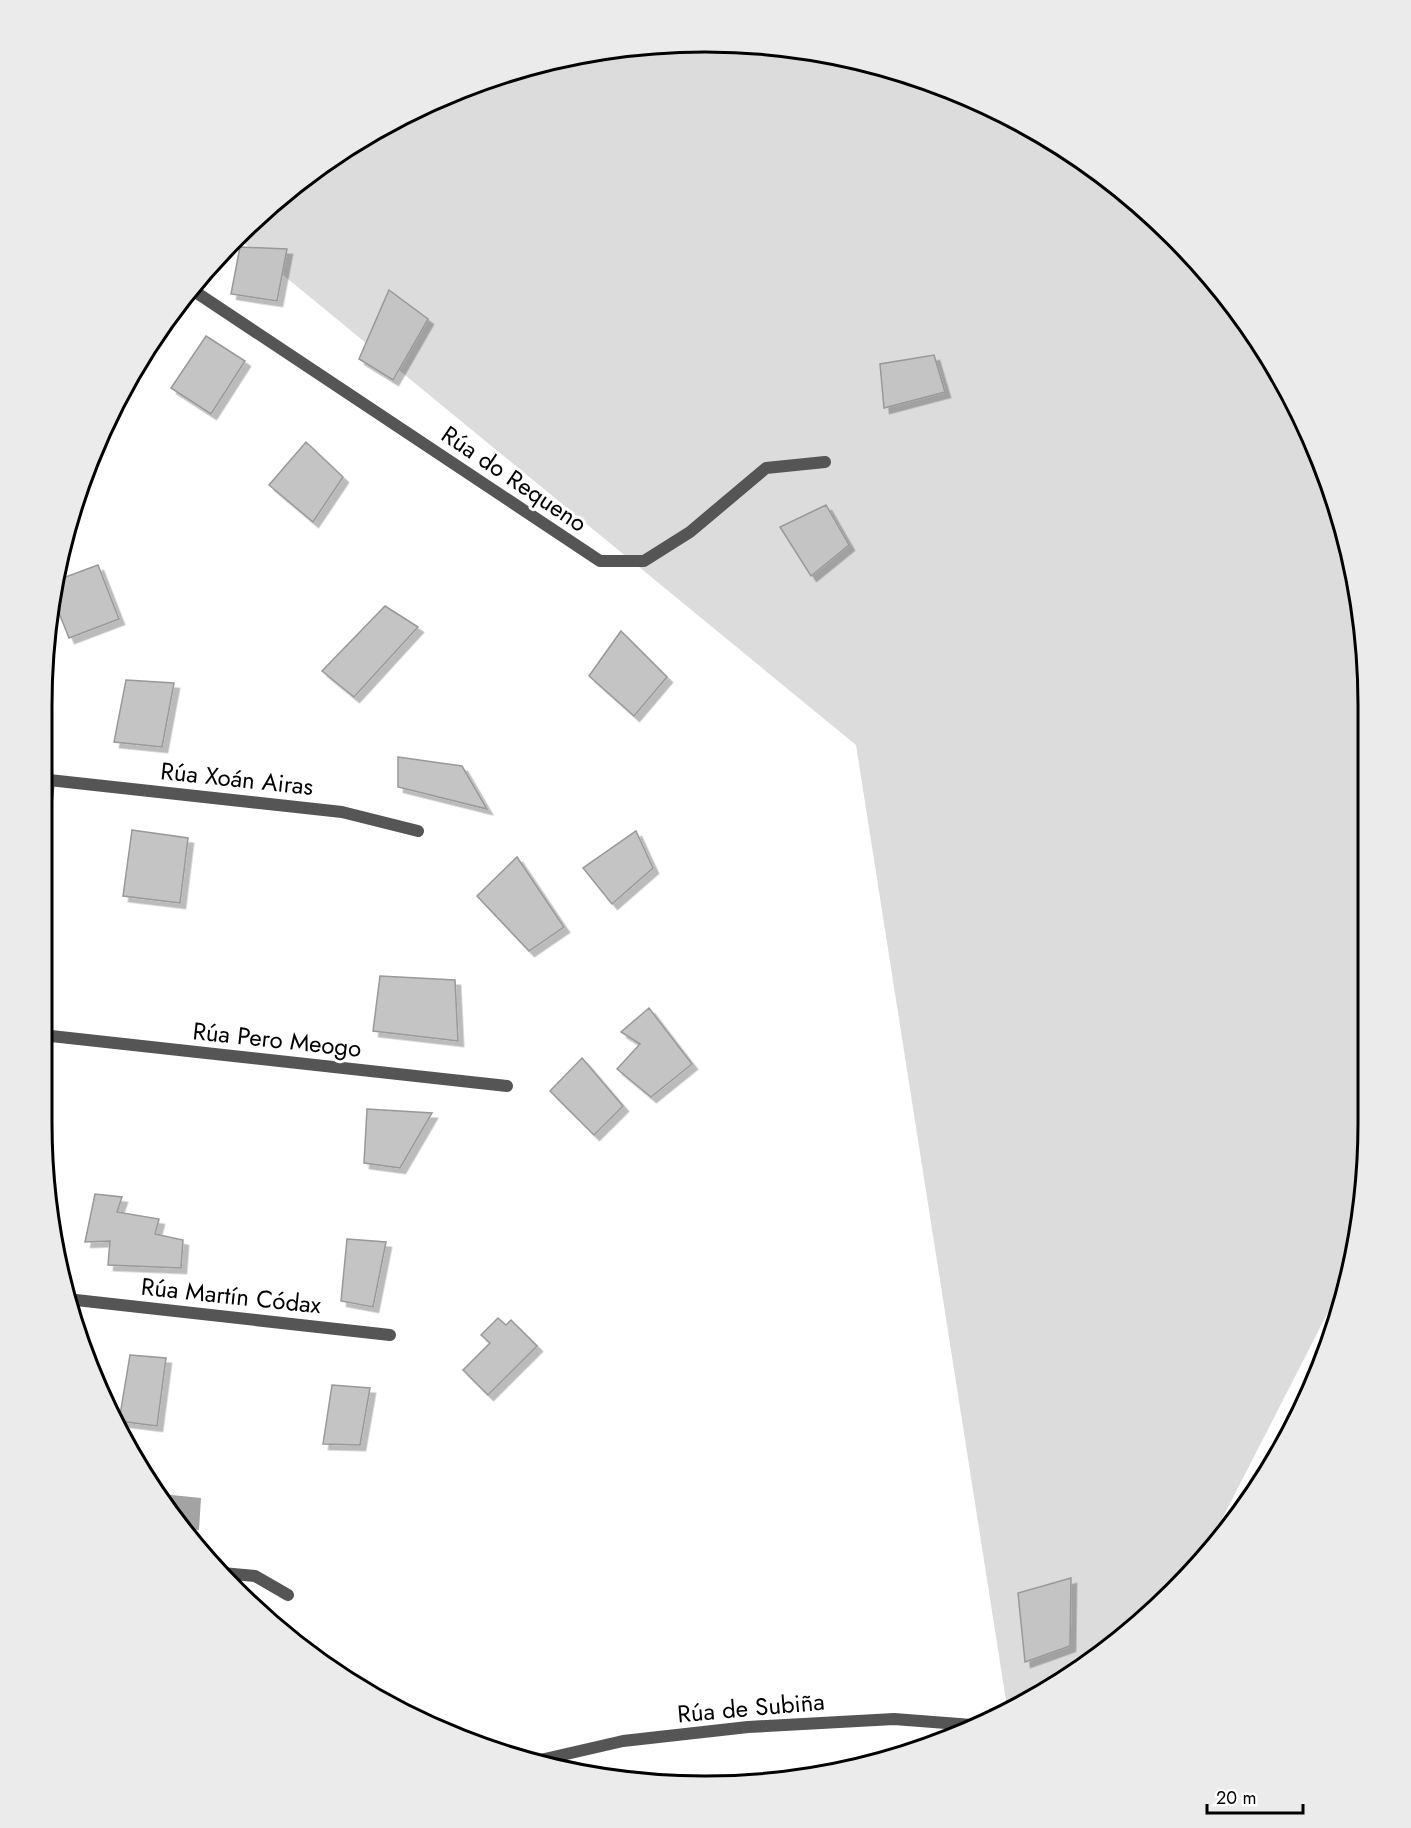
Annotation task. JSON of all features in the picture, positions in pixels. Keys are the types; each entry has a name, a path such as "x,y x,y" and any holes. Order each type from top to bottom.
{"street":[{"name":"Rúa do Requeno","path":"199,294 600,561 644,561 690,532 766,468 825,462"},
{"name":"Rúa Xoán Airas","path":"52,780 342,812 418,831"},
{"name":"Rúa Pero Meogo","path":"52,1036 507,1086"},
{"name":"Rúa Martín Códax","path":"77,1300 390,1335"},
{"path":"235,1574 255,1576 288,1595"},
{"name":"Rúa de Subiña","path":"553,1757 623,1741 748,1728 894,1719 959,1724"}],"shaded area":[{"path":"706,52 791,58 875,75 955,102 1032,140 1103,187 1167,244 1224,308 1271,379 1291,417 1309,456 1336,536 1353,620 1357,663 1358,1123 1353,1208 1346,1250 1333,1303 1218,1527 1167,1584 1103,1641 1032,1688 1006,1702 856,745 245,243 308,187 379,140 456,102 496,87 578,65 620,58"},
{"path":"170,1495 201,1498 199,1530 195,1530 187,1520"}],"building":[{"path":"241,247 287,249 277,301 231,294"},
{"path":"389,290 428,319 393,380 359,359"},
{"path":"206,336 245,361 211,414 171,388"},
{"path":"934,355 945,392 884,408 880,364"},
{"path":"306,442 343,477 313,522 269,485"},
{"path":"826,505 849,545 811,576 780,527"},
{"path":"98,565 119,619 69,638 59,613 65,577"},
{"path":"385,606 418,627 354,697 322,671"},
{"path":"621,631 667,677 634,716 589,676"},
{"path":"126,680 174,683 162,747 114,742"},
{"path":"398,757 462,766 487,809 398,787"},
{"path":"132,830 188,838 180,903 123,896"},
{"path":"636,831 653,868 612,904 583,868"},
{"path":"517,857 564,927 529,951 477,896"},
{"path":"380,976 455,980 458,1041 373,1031"},
{"path":"649,1008 692,1064 651,1097 617,1069 640,1044 621,1032"},
{"path":"582,1058 623,1106 594,1135 550,1091"},
{"path":"367,1109 432,1113 400,1168 364,1163"},
{"path":"95,1194 122,1197 117,1212 159,1219 155,1234 183,1240 181,1268 108,1265 110,1241 85,1242"},
{"path":"347,1239 386,1242 373,1307 341,1301"},
{"path":"498,1318 506,1325 511,1320 537,1346 488,1395 463,1370 490,1343 481,1335"},
{"path":"130,1355 166,1358 157,1426 126,1422 121,1412"},
{"path":"332,1385 370,1388 360,1445 323,1444"},
{"path":"1071,1578 1070,1646 1025,1662 1018,1593"}]}
